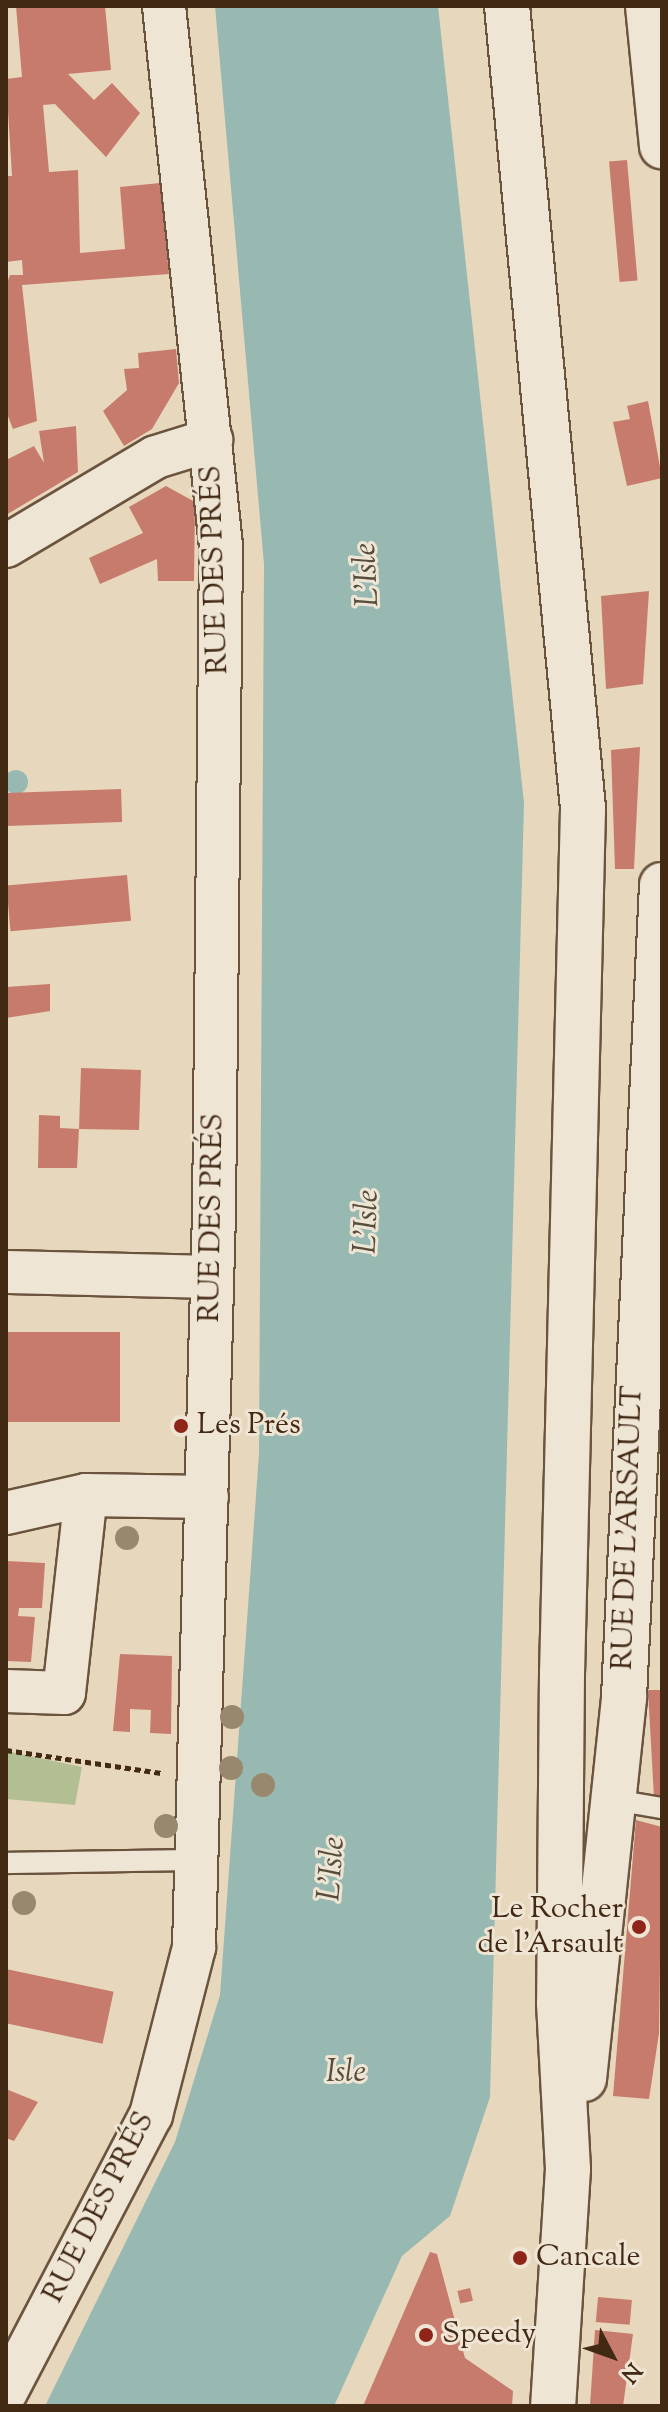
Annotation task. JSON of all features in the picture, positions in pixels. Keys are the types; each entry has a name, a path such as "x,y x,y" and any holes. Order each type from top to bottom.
{"main road":[{"path":"507,6 583,809 562,1732 559,2003 568,2169 553,2406"},
{"path":"648,6 662,146"},
{"name":"RUE DE L'ARSAULT","path":"568,2169 620,1753 662,885"},
{"path":"562,1732 589,1729 624,1697"},
{"path":"562,1799 595,1796 620,1753"}],"street":[{"name":"RUE DES PRÉS","path":"6,2392 151,2115 194,1947 212,1277 221,546 164,6"},
{"path":"6,546 156,457 211,440"},
{"path":"6,1272 212,1277"},
{"path":"6,1513 86,1495 207,1497"},
{"path":"6,1691 64,1693 86,1495"}],"lane":[{"path":"615,1800 662,1808"},
{"path":"6,1863 196,1860"}],"path":[{"path":"6,1750 170,1774"}],"green space":[{"path":"6,1751 82,1767 75,1805 6,1799"}],"water":[{"name":"Isle","path":"215,6 438,6 524,803 490,2097 450,2216 402,2256 334,2406 45,2406 175,2142 220,1995 259,1454 264,564"},
{"path":"16,770 24,774 28,782 24,790 16,794 8,790 4,782 8,774"}],"building":[{"path":"16,6 105,6 111,70 68,74 94,100 112,83 140,113 106,157 55,104 43,105 49,172 78,170 80,253 125,249 120,187 160,183 169,274 22,285 37,421 13,429 6,411 6,286 10,275 23,275 22,260 6,262 6,176 12,176 6,79 22,77"},
{"path":"627,160 638,281 620,282 609,162"},
{"path":"176,349 179,383 152,429 124,446 103,411 127,390 124,369 139,368 138,353"},
{"path":"648,401 662,478 627,486 613,422 630,419 627,406"},
{"path":"76,426 78,472 6,515 6,460 34,446 44,463 39,431"},
{"path":"166,486 195,502 194,581 158,581 157,559 100,584 89,558 143,533 129,507"},
{"path":"649,591 643,684 606,689 601,596"},
{"path":"640,747 634,869 615,869 611,750"},
{"path":"121,789 122,822 7,826 6,793"},
{"path":"127,875 131,921 10,931 6,886"},
{"path":"50,984 50,1011 6,1018 6,987"},
{"path":"81,1068 141,1070 139,1130 79,1129"},
{"path":"39,1115 60,1116 60,1128 79,1129 77,1168 38,1168"},
{"path":"6,1332 120,1332 120,1422 6,1422"},
{"path":"6,1561 45,1563 42,1608 19,1608 18,1616 35,1617 31,1662 6,1661"},
{"path":"120,1654 172,1656 171,1734 150,1733 151,1710 130,1709 130,1732 113,1731"},
{"path":"648,1690 662,1690 662,1797 654,1798"},
{"path":"636,1820 662,1827 659,2033 649,2099 613,2096"},
{"path":"6,1969 114,1992 103,2044 6,2023"},
{"path":"6,2089 38,2102 14,2141 6,2138"},
{"name":"Speedy","path":"430,2252 437,2254 465,2358 513,2391 512,2406 363,2406"},
{"path":"470,2288 473,2301 460,2304 457,2291"},
{"path":"598,2297 632,2300 630,2325 596,2322"},
{"path":"595,2330 633,2334 623,2406 590,2406"}],"place":[{"name":"Les Prés","path":"181,1426"},
{"name":"Le Rocher de l'Arsault","path":"639,1927"},
{"name":"Cancale","path":"520,2258"},
{"name":"Speedy","path":"426,2335"}],"water label":[{"name":"L'Isle","path":"368,575"},
{"name":"L'Isle","path":"368,1222"},
{"name":"L'Isle","path":"333,1869"}]}
